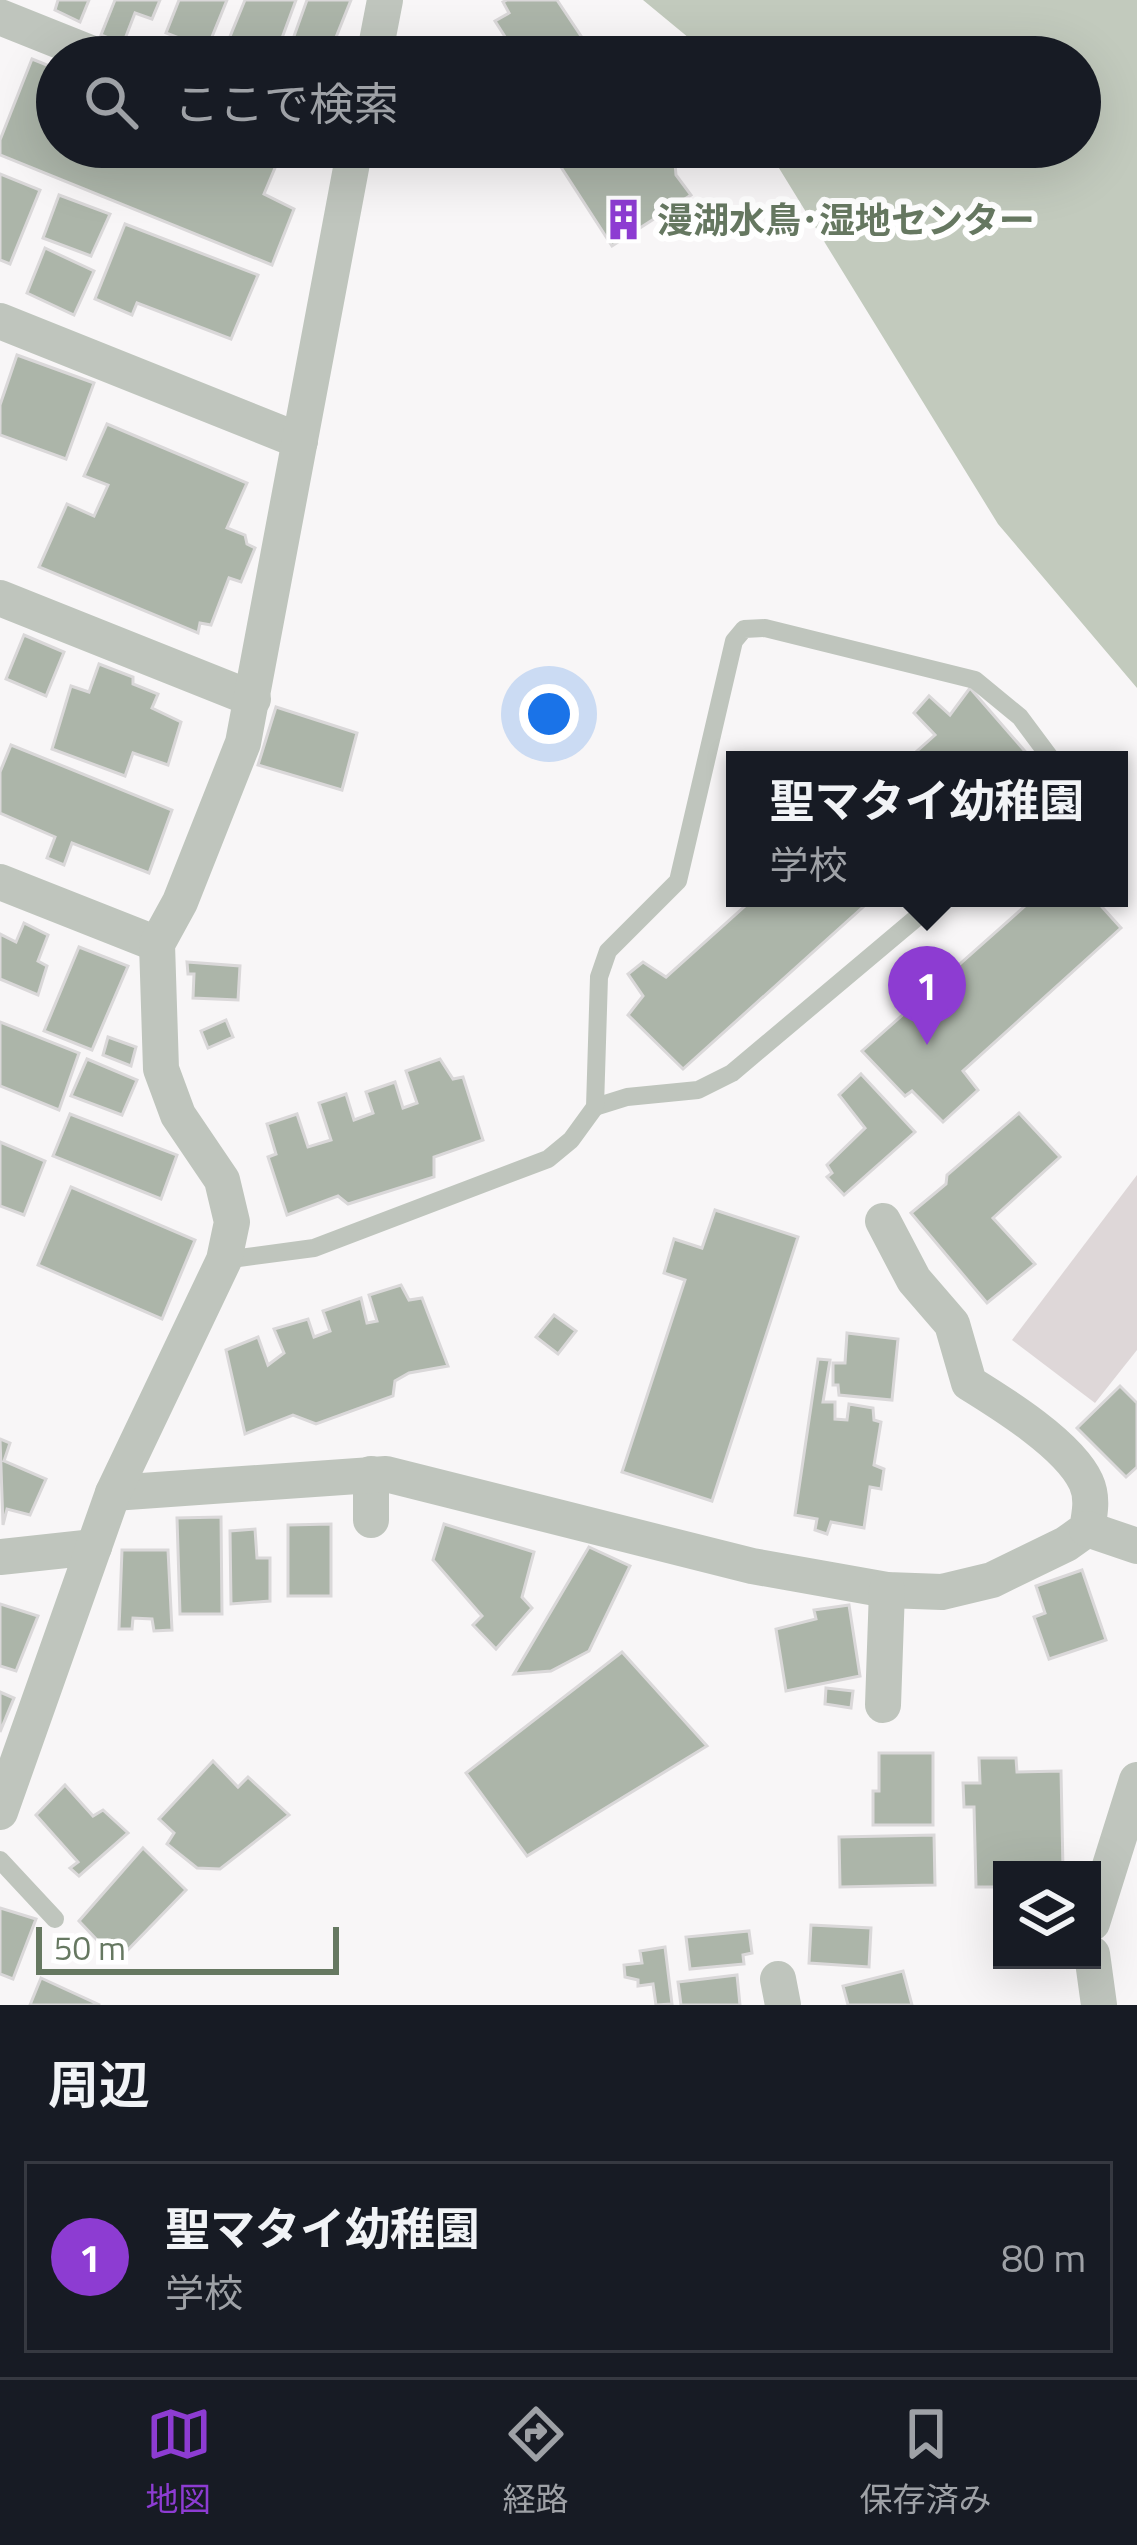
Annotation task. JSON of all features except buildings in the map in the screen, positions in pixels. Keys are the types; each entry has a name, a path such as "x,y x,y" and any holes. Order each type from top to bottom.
{"street":[{"path":"378,36 386,0"},
{"path":"0,17 48,36"},
{"path":"0,1812 113,1493 224,1260 232,1222 222,1180 178,1115 161,1069 157,944 180,902 243,743 300,441 344,168"},
{"path":"0,321 300,441"},
{"path":"0,598 253,699"},
{"path":"0,882 157,944"},
{"path":"113,1493 370,1474 465,1491 674,1550 887,1591 942,1592 992,1580 1087,1529 1091,1501 1086,1480 1023,1416 969,1383 952,1324 914,1280 883,1221"},
{"path":"370,1474 370,1520"},
{"path":"1087,1529 1137,1546"},
{"path":"0,1557 94,1547"},
{"path":"884,1705 887,1591"},
{"path":"1101,1907 1125,1864 1137,1780"},
{"path":"1094,1969 1099,2005"}],"lane":[{"path":"224,1260 314,1248 548,1159 571,1140 595,1107 599,977 608,951 678,881 734,641 745,629 765,628 975,680 1020,717 1045,751"},
{"path":"595,1107 627,1097 698,1090 732,1073 929,907"},
{"path":"0,1860 55,1918"}],"shaded area":[{"path":"643,0 1137,0 1137,688 998,524 779,168 1101,168 1101,36 687,36"},
{"path":"1137,1175 1137,1350 1095,1403 1012,1340"}],"place":[{"name":"漫湖水鳥･湿地センター","path":"623,220"},
{"name":"聖マタイ幼稚園","path":"927,1045"}]}
